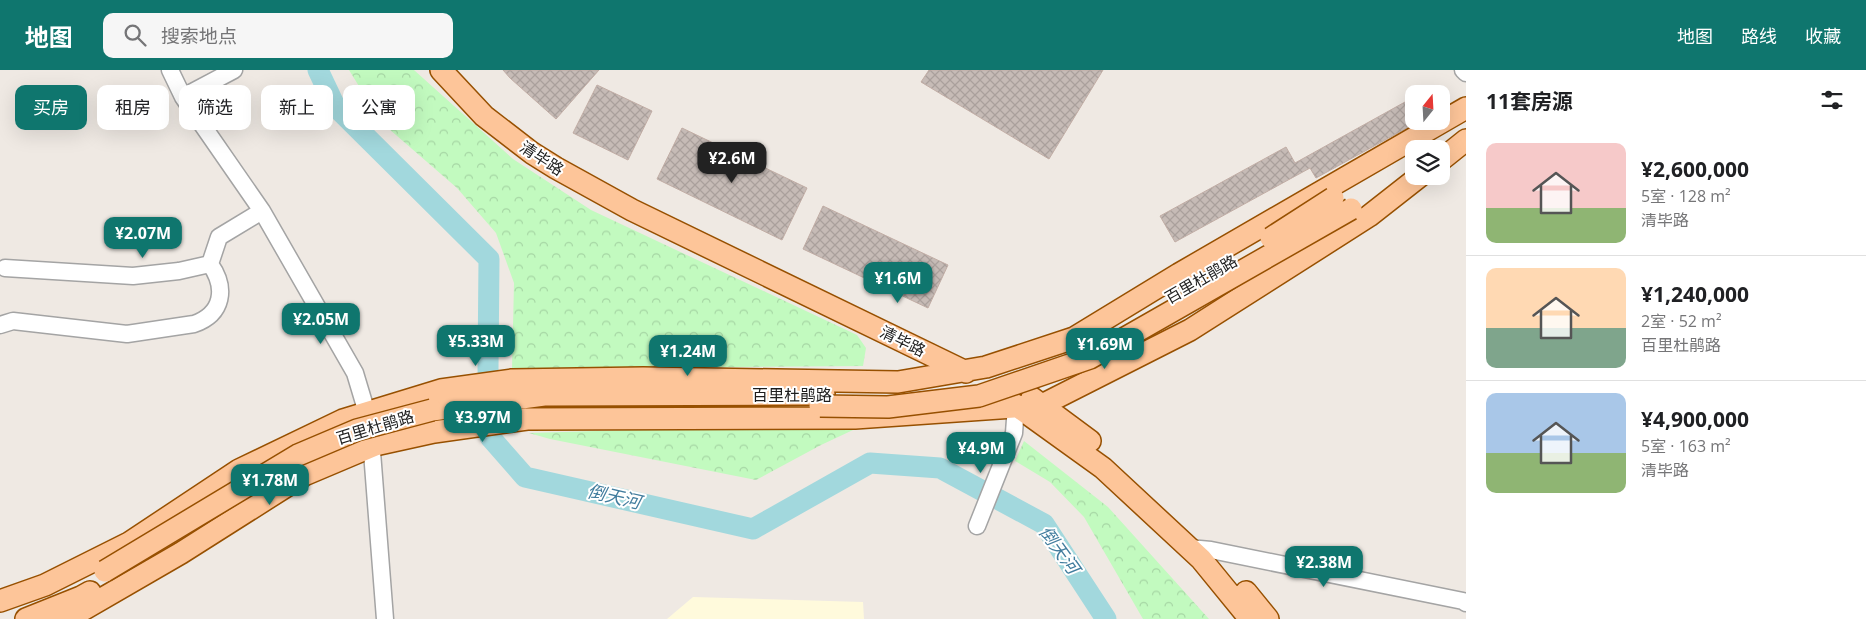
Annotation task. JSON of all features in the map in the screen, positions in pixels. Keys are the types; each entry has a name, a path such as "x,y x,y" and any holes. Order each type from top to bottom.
{"main road":[{"name":"清毕路","path":"441,70 484,116 532,153 556,168 632,210 991,384 1016,406 1103,468 1200,559 1250,619"},
{"path":"460,70 496,110 556,156 601,180 998,372 1112,457 1211,550 1268,619"},
{"path":"0,601 45,585 130,543 239,470 343,420 445,389 512,380 643,378 898,382 986,367 1074,338 1179,274 1466,108"},
{"name":"百里杜鹃路","path":"0,610 48,598 108,575 313,460 427,425 540,410 888,407 979,396 1090,358 1342,203 1466,108"},
{"path":"1450,150 1466,140"},
{"path":"1450,153 1466,140"},
{"name":"百里杜鹃路","path":"26,619 81,597 108,575 298,455 357,430 432,410 544,395 831,394 896,397 1016,373 1086,345 1287,229 1342,203 1405,177"},
{"path":"67,619 181,553 304,475 371,443 527,419 855,418 1042,405 1190,330 1369,216 1409,185"}],"street":[{"path":"170,70 179,88"},
{"path":"205,85 234,70"},
{"path":"206,130 262,211 355,373 367,413 371,443 385,619"},
{"path":"210,264 219,237 262,211"},
{"path":"5,268 133,276 179,271 210,264"},
{"path":"0,325 13,321 127,334 194,324 203,321 210,315 220,299 221,286 217,274 210,264"},
{"path":"977,526 1014,433 1016,406"},
{"path":"1189,548 1211,550 1465,600"}],"shaded area":[{"path":"693,597 863,602 864,619 667,619"}],"green space":[{"path":"349,70 414,70 513,159 591,210 857,335 866,348 863,366 512,369 514,283 496,233 457,188 390,130 415,130 415,85 358,85"},
{"path":"868,423 821,445 756,480 550,439 529,433"},
{"path":"1024,441 1108,507 1209,619 1143,619 1084,517 1050,482 1015,461"}],"building":[{"path":"503,70 599,70 556,119"},
{"path":"929,70 1103,70 1049,159 921,82"},
{"path":"597,85 652,111 628,160 573,133"},
{"path":"1405,102 1405,129 1316,178 1310,168 1175,242 1160,216 1286,147 1295,163"},
{"path":"682,128 807,188 782,240 657,179"},
{"path":"823,206 948,265 928,308 803,249"}],"waterway":[{"name":"倒天河","path":"318,70 335,106 489,259 488,368 490,437 525,477 753,529 870,463 940,468 1044,524 1106,619"}]}
